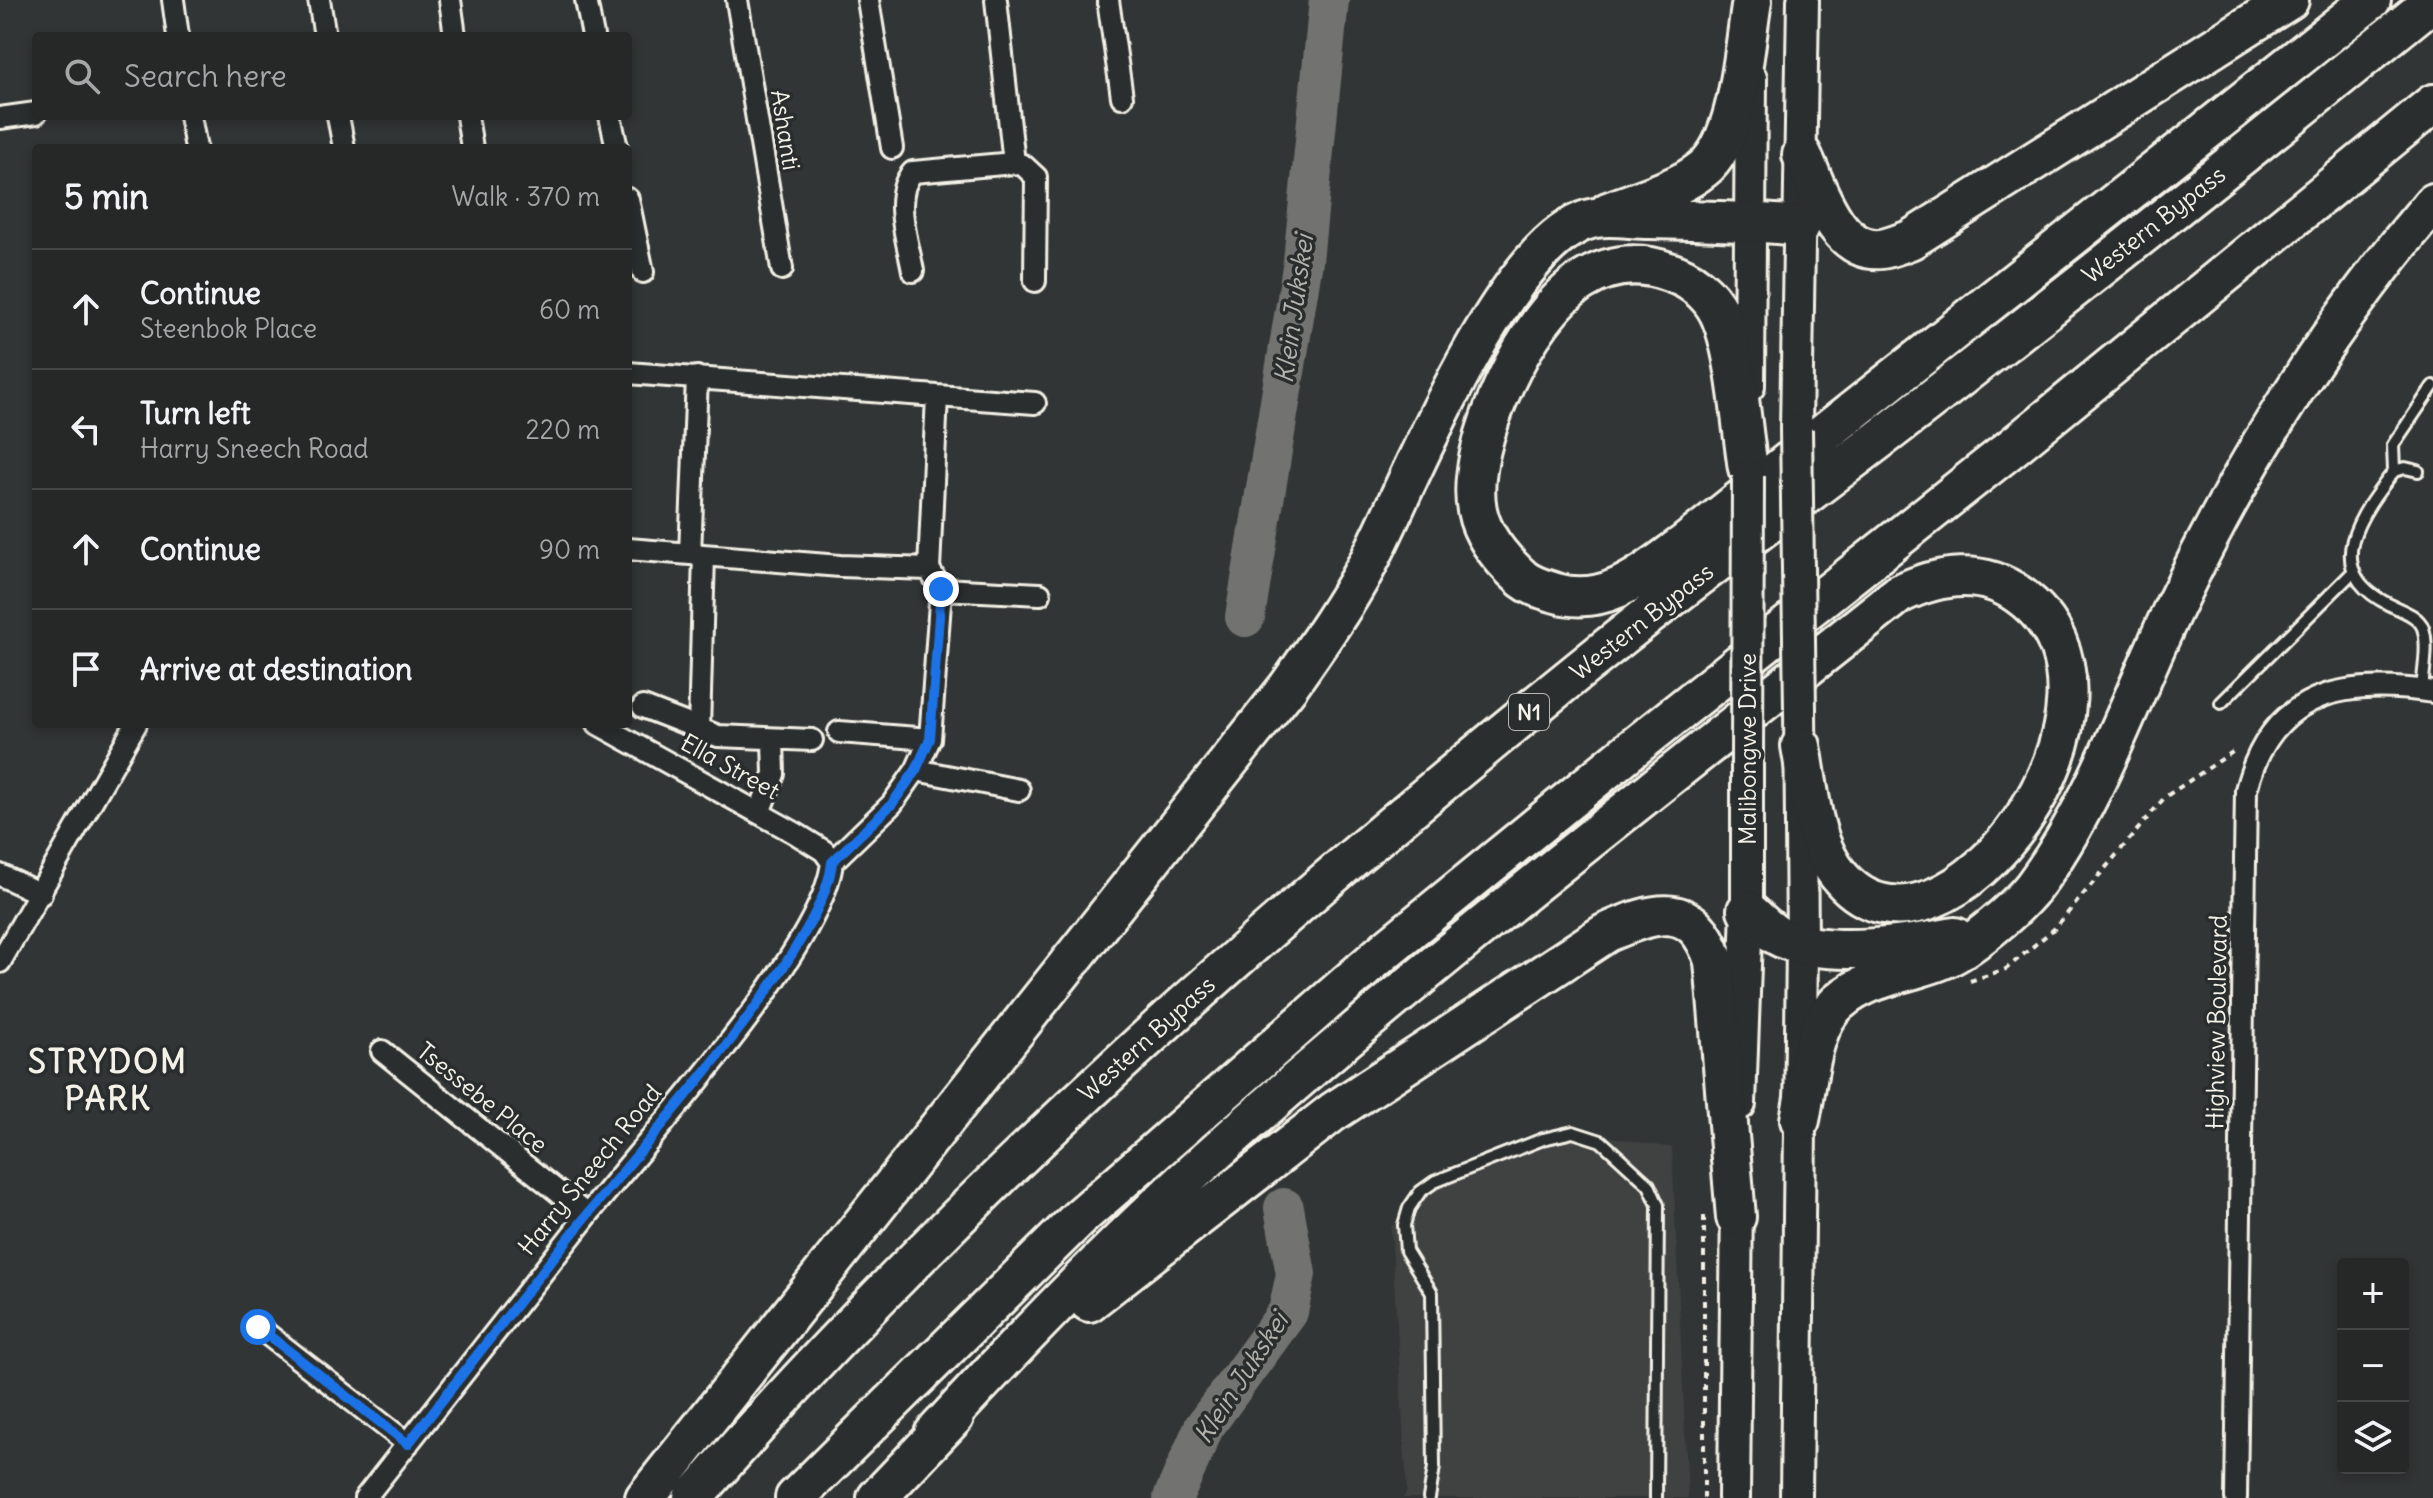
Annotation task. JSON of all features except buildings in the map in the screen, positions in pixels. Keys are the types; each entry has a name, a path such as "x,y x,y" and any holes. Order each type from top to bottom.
{"highway":[{"path":"1802,155 1835,224 1865,248 1881,249 1910,240 2289,0"},
{"path":"1748,472 1727,340 1712,302 1683,276 1648,264 1617,266 1581,281 1553,309 1519,356 1485,431 1477,464 1477,510 1490,541 1507,565 1532,586 1568,597 1594,596 1625,587 1686,543 2371,0"},
{"path":"645,1498 1288,687 1333,623 1368,564 1489,320 1518,279 1553,243 1594,218 1679,183 1703,169 1716,155 1731,121 1752,1"},
{"name":"Western Bypass","path":"693,1498 791,1385 1042,1132 1325,882 1590,662 1971,369 2433,1"},
{"path":"795,1498 1079,1218 1389,947 1645,738 2014,446 2433,104"},
{"path":"1800,1120 1817,1047 1832,1009 1875,980 1949,957 2012,911 2041,876 2087,800 2232,490 2371,276 2433,203"},
{"path":"1594,218 1750,221 1800,226"},
{"path":"877,1498 1044,1315 1221,1147 1419,976 1899,594 1939,577 1968,577 1993,582 2032,604 2059,638 2068,670 2068,689 2058,745 2041,785 1997,854 1945,896 1917,903 1887,903 1860,894 1842,880 1822,844 1800,728"},
{"path":"1747,910 1772,932 1818,947 1904,946 1981,932"},
{"path":"934,1434 1187,1224 1333,1112 1606,933 1643,917 1663,913 1695,926 1706,937 1714,961 1720,1216"}],"main road":[{"path":"1796,1498 1802,943 1796,429 1803,0"},
{"name":"Malibongwe Drive","path":"1734,1498 1720,1216 1747,910 1752,1"},
{"path":"1797,1441 1813,1498"}],"street":[{"path":"173,0 177,32"},
{"path":"319,0 324,32"},
{"path":"450,0 454,32"},
{"path":"586,0 592,32"},
{"name":"Ashanti","path":"737,0 782,269"},
{"path":"868,0 892,148"},
{"path":"996,0 1014,163"},
{"path":"1108,0 1122,97"},
{"path":"0,118 32,114"},
{"path":"191,120 195,144"},
{"path":"339,120 343,144"},
{"path":"468,120 471,144"},
{"path":"611,120 616,144"},
{"path":"913,271 902,201 902,188 913,172 1014,163 1023,165 1036,177 1035,281"},
{"path":"632,218 643,272"},
{"path":"632,373 1035,403"},
{"path":"697,377 699,729"},
{"path":"832,862 892,804 916,770 930,739 941,589 929,569 937,396"},
{"path":"632,549 840,566 929,569"},
{"path":"941,589 1040,594"},
{"name":"Highview Boulevard","path":"2235,1497 2246,790 2255,757 2268,735 2289,713 2313,698 2343,689 2395,686 2427,692"},
{"path":"643,707 718,736 773,741 812,740"},
{"path":"0,962 134,728"},
{"name":"Ella Street","path":"605,728 824,851 832,862"},
{"path":"839,732 930,739"},
{"path":"759,813 774,774 773,741"},
{"path":"916,770 1019,790"},
{"name":"Harry Sneech Road","path":"365,1498 727,1042 796,946 822,902 830,880 832,862"},
{"path":"0,875 41,894"},
{"name":"Tsessebe Place","path":"382,1051 587,1215"},
{"path":"258,1327 408,1444"}],"lane":[{"path":"2427,692 2429,637 2416,618 2380,600 2359,582 2350,555 2354,531 2394,471 2393,445 2433,386"},
{"path":"2394,471 2405,468 2418,471"},
{"path":"2221,703 2354,571"},
{"path":"1429,1498 1434,1467 1432,1293 1406,1251 1404,1225 1409,1208 1420,1192 1434,1182 1543,1139 1573,1132 1601,1141 1649,1185 1658,1205 1656,1498"}],"path":[{"path":"1704,1498 1720,1216"}],"shaded area":[{"path":"1577,1131 1672,1148 1688,1498 1403,1498 1407,1491 1391,1227 1429,1192"}],"waterway":[{"name":"Klein Jukskei","path":"1245,617 1303,261 1329,0"},
{"name":"Klein Jukskei","path":"1173,1498 1204,1427 1288,1312 1296,1274 1284,1208"}],"district":[{"name":"STRYDOM PARK","path":"108,1080"}],"route":[{"path":"258,1327 408,1444 727,1042 796,946 822,902 830,880 832,862 892,804 916,770 930,739 941,589"}]}
